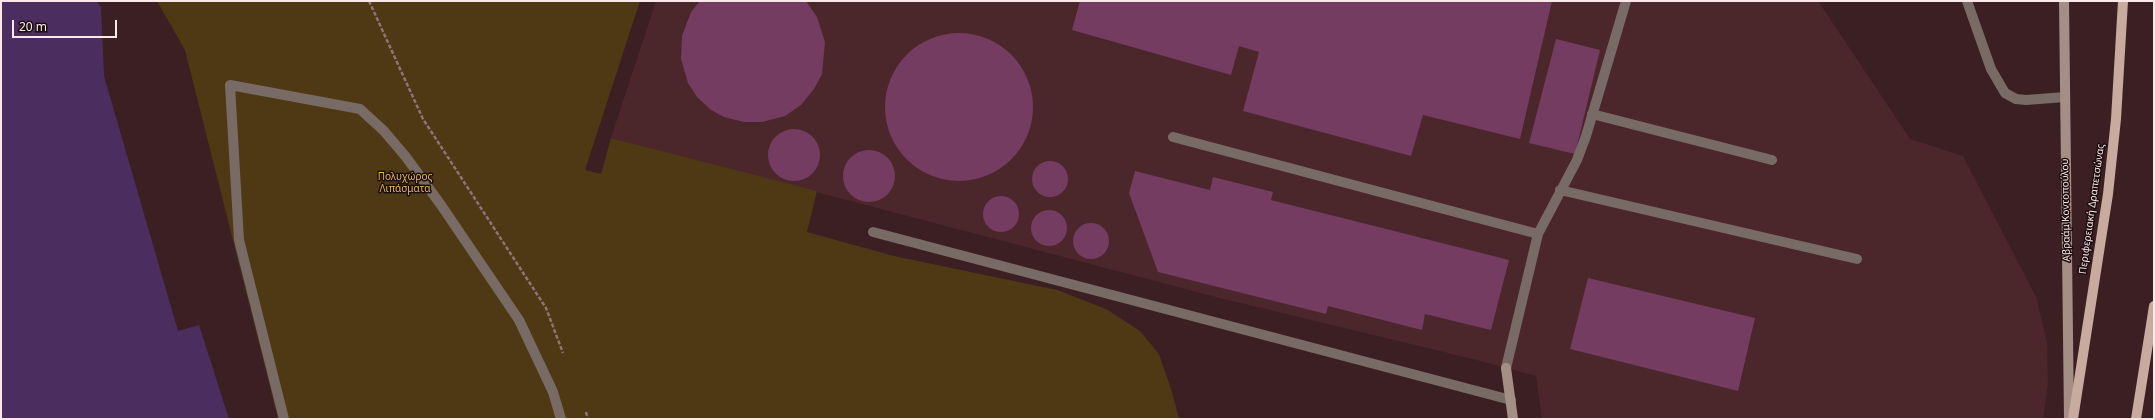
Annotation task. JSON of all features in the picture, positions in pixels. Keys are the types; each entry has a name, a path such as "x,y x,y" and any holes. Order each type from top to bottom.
{"main road":[{"name":"Περιφερειακή Δραπετσώνας","path":"2073,419 2108,194 2116,119 2123,1"},
{"path":"2136,419 2154,306"}],"street":[{"path":"1513,419 1506,368 1538,234 1577,160 1626,1"},
{"path":"1967,1 1991,69 2005,93 2016,99 2026,100 2065,97"},
{"name":"Αβραάμ Κοντοπούλου","path":"2064,1 2069,419"},
{"path":"284,419 239,240 230,85 360,109 384,131 406,157 441,205 519,320 553,392 561,419"},
{"path":"1592,114 1772,160"},
{"path":"1173,137 1538,234"},
{"path":"1560,190 1857,260"},
{"path":"873,232 1511,400"}],"path":[{"path":"369,1 423,119 546,308 566,360"},
{"path":"586,412 588,419"}],"shaded area":[{"path":"1,1 96,1 101,7 104,76 178,331 199,325 229,419 1,419"},
{"path":"656,1 1818,1 1910,139 1963,156 2036,297 2047,342 2048,385 2043,419 1542,419 1536,376 1473,359 1216,297 611,138"}],"green space":[{"name":"Πολυχώρος Λιπάσματα","path":"157,1 640,1 585,170 601,174 611,138 817,191 807,232 894,256 1057,290 1106,309 1140,331 1159,354 1172,392 1179,419 278,419 185,50"}],"building":[{"path":"700,1 806,1 817,17 825,42 822,74 814,89 801,105 785,116 762,122 744,122 724,117 711,110 697,97 688,83 681,59 682,36 691,12"},
{"path":"1080,1 1552,1 1520,139 1423,115 1411,156 1243,111 1259,52 1239,46 1231,75 1072,30"},
{"path":"959,33 973,35 994,42 1006,50 1016,60 1027,79 1033,107 1031,121 1024,142 1016,154 1006,164 987,175 959,181 945,179 924,172 912,164 902,154 891,135 885,107 887,93 894,72 902,60 912,50 931,39"},
{"path":"1556,39 1600,50 1575,154 1529,143"},
{"path":"789,129 799,129 808,133 816,141 820,150 820,160 816,169 808,177 799,181 789,181 780,177 772,169 768,160 768,150 772,141 780,133"},
{"path":"864,150 874,150 884,154 891,161 895,171 895,181 891,191 884,198 874,202 864,202 854,198 847,191 843,181 843,171 847,161 854,154"},
{"path":"1054,161 1063,166 1067,172 1067,186 1063,192 1054,197 1046,197 1037,192 1033,186 1032,175 1037,166 1043,162"},
{"path":"1135,171 1210,190 1213,177 1273,192 1271,200 1509,260 1491,330 1425,314 1422,330 1328,306 1326,314 1158,272 1129,193"},
{"path":"1005,196 1014,201 1018,207 1018,221 1014,227 1005,232 997,232 988,227 984,221 983,210 988,201 994,197"},
{"path":"1053,210 1062,215 1066,221 1066,235 1062,241 1053,246 1045,246 1036,241 1032,235 1031,224 1036,215 1042,211"},
{"path":"1095,223 1104,228 1108,234 1108,248 1104,254 1095,259 1087,259 1078,254 1074,248 1073,237 1078,228 1084,224"},
{"path":"1588,278 1755,318 1738,391 1570,349"}]}
